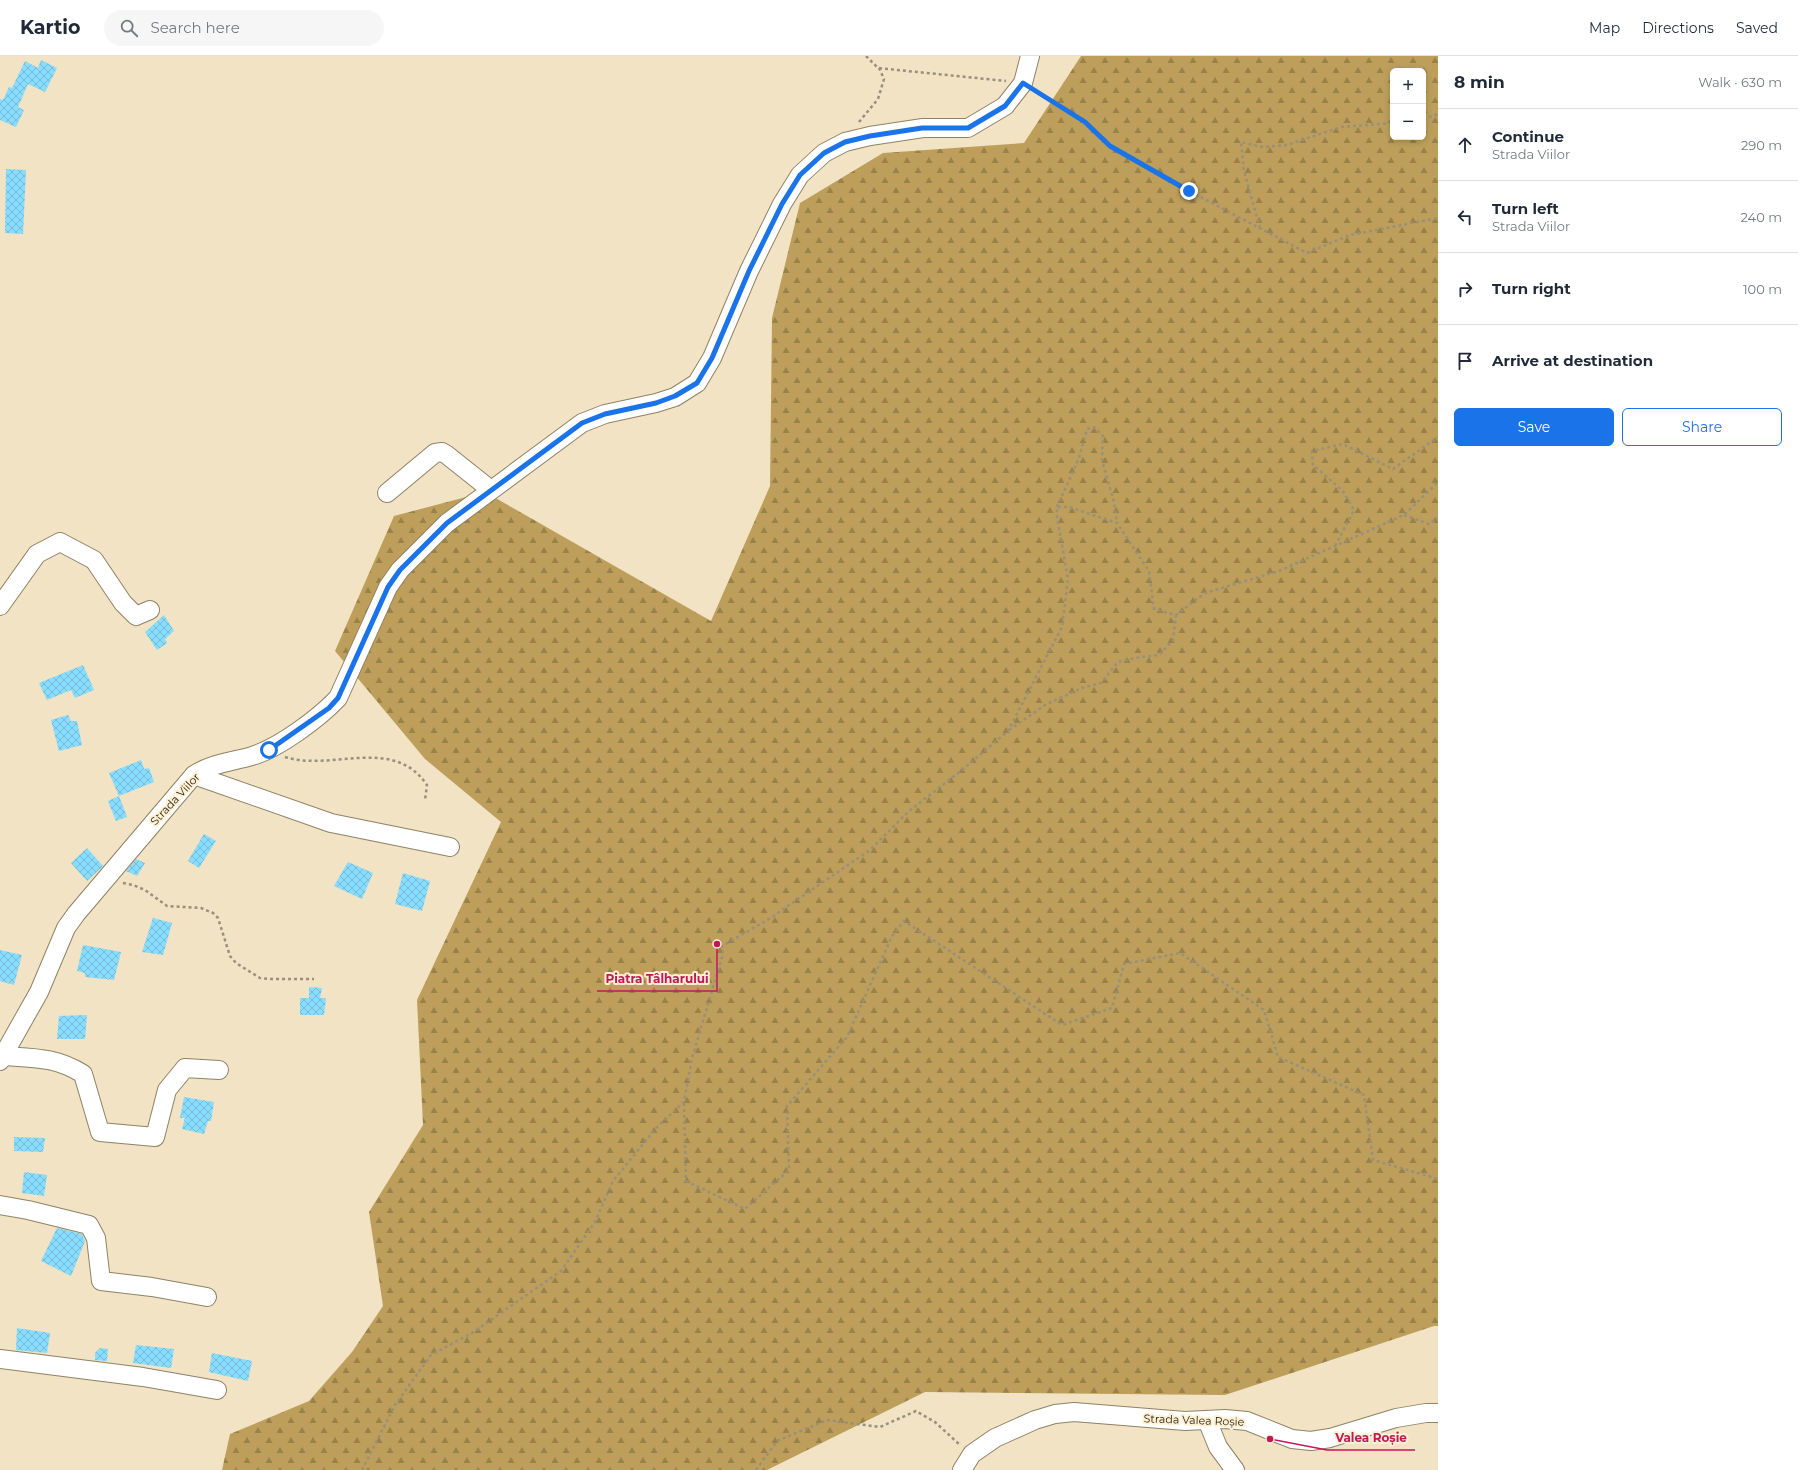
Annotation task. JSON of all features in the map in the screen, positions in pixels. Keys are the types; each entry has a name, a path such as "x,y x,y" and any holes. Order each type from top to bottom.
{"street":[{"path":"1023,83 1030,56"},
{"name":"Strada Viilor","path":"2,1058 39,992 66,928 145,831 194,775 205,768 269,750 329,708 338,698 388,587 400,570 447,523 582,423 605,414 656,403 675,396 697,383 712,358 766,235 792,186 800,175 824,153 845,142 870,136 922,128 968,128 1005,106 1023,83"},
{"path":"387,493 435,453 442,452 448,455 491,490"},
{"path":"0,606 37,554 60,542 94,560 123,603 136,616 150,610"},
{"path":"194,775 331,823 450,847"},
{"path":"2,1058 51,1060 69,1065 83,1074 100,1132 155,1136 167,1090 185,1068 219,1070"},
{"path":"0,1205 28,1210 89,1225 96,1238 100,1281 152,1287 207,1296"},
{"path":"0,1359 143,1377 217,1390"},
{"name":"Strada Valea Roșie","path":"966,1463 1007,1432 1035,1420 1055,1414 1074,1412 1185,1421 1225,1419 1247,1422 1292,1439 1311,1441 1330,1438 1396,1418 1426,1413 1438,1413"},
{"path":"1207,1420 1218,1448 1235,1470"}],"path":[{"path":"845,142 878,99 884,79 878,68 866,56"},
{"path":"878,68 1023,83 1085,122 1110,146 1189,191 1307,253 1350,235 1438,218"},
{"path":"1426,118 1438,114"},
{"path":"1260,228 1244,171 1241,142 1262,147 1288,145 1341,126 1390,122"},
{"path":"1008,731 1062,626 1068,578 1057,517 1057,507 1078,458 1087,429 1094,427 1103,436 1102,460 1114,502 1117,523 1149,571 1154,609 1176,615"},
{"path":"1335,546 1354,510 1342,491 1313,465 1312,451 1343,444 1393,469 1438,436"},
{"path":"1438,482 1404,515 1279,571 1205,593 1176,615 1173,640 1159,655 1118,662 1101,683 1082,688 1044,705 1008,731 962,770 910,810 870,850 769,918 722,946 722,954 692,1058 684,1102 686,1181 746,1209 789,1170 788,1106 847,1037 892,936 904,921 1062,1025 1112,1008 1124,964 1180,953 1264,1010 1278,1057 1364,1095 1373,1160 1432,1176 1438,1180"},
{"path":"1057,507 1069,507 1117,523"},
{"path":"1404,515 1429,524 1438,518"},
{"path":"269,750 293,759 312,761 383,757 393,760 421,777 427,785 425,800"},
{"path":"106,880 133,885 145,890 167,906 208,910 218,918 230,956 236,963 260,978 314,979"},
{"path":"362,1470 395,1405 431,1355 472,1334 561,1271 595,1222 613,1181 656,1128 684,1102"},
{"path":"756,1470 777,1441 827,1420 880,1427 916,1411 935,1422 966,1463"}],"green space":[{"path":"1081,56 1438,56 1438,1326 1434,1326 1225,1395 925,1392 767,1470 222,1470 230,1434 309,1401 352,1352 383,1306 369,1212 423,1125 417,1000 501,822 425,759 335,651 394,516 485,492 711,621 770,486 772,318 800,203 883,153 1024,143"}],"building":[{"path":"41,60 57,68 45,92 28,84 18,107 24,110 16,127 0,120 0,99 3,100 9,87 12,88 25,61 38,68"},
{"path":"6,169 26,170 23,234 5,233"},
{"path":"164,615 174,631 165,639 167,643 157,650 145,632"},
{"path":"83,665 94,690 75,698 71,690 47,700 39,683"},
{"path":"68,715 71,721 77,721 82,745 59,751 51,720"},
{"path":"141,760 144,769 149,768 154,782 119,796 109,773"},
{"path":"119,796 127,817 116,821 108,801"},
{"path":"204,834 216,841 199,868 188,861"},
{"path":"87,848 103,866 87,881 71,863"},
{"path":"136,859 145,863 137,876 126,871"},
{"path":"348,862 373,873 362,899 334,886"},
{"path":"403,873 430,881 422,911 395,904"},
{"path":"153,918 172,923 163,955 142,952"},
{"path":"83,945 121,952 114,980 85,977 85,973 77,971"},
{"path":"0,950 22,955 14,985 0,981"},
{"path":"309,987 322,988 320,998 326,998 324,1015 300,1015 300,998 309,998"},
{"path":"87,1015 85,1039 57,1039 59,1016"},
{"path":"184,1097 214,1102 211,1121 208,1121 204,1134 182,1129 185,1118 180,1118"},
{"path":"14,1137 45,1138 43,1152 14,1151"},
{"path":"24,1172 47,1175 44,1196 22,1193"},
{"path":"57,1228 82,1234 85,1241 71,1276 41,1261"},
{"path":"17,1328 50,1333 47,1353 16,1350"},
{"path":"136,1345 174,1349 171,1368 133,1363"},
{"path":"100,1348 108,1349 107,1361 95,1360 95,1353"},
{"path":"212,1353 252,1361 248,1381 209,1372"}],"place":[{"name":"Piatra Tâlharului","path":"717,944"},
{"name":"Valea Roșie","path":"1270,1439"}],"route":[{"path":"269,750 329,708 338,698 358,657 388,587 400,570 447,523 582,423 605,414 656,403 675,396 697,383 712,358 749,271 782,204 800,175 824,153 845,142 870,136 922,128 968,128 1005,106 1023,83 1085,122 1110,146 1189,191"}]}
